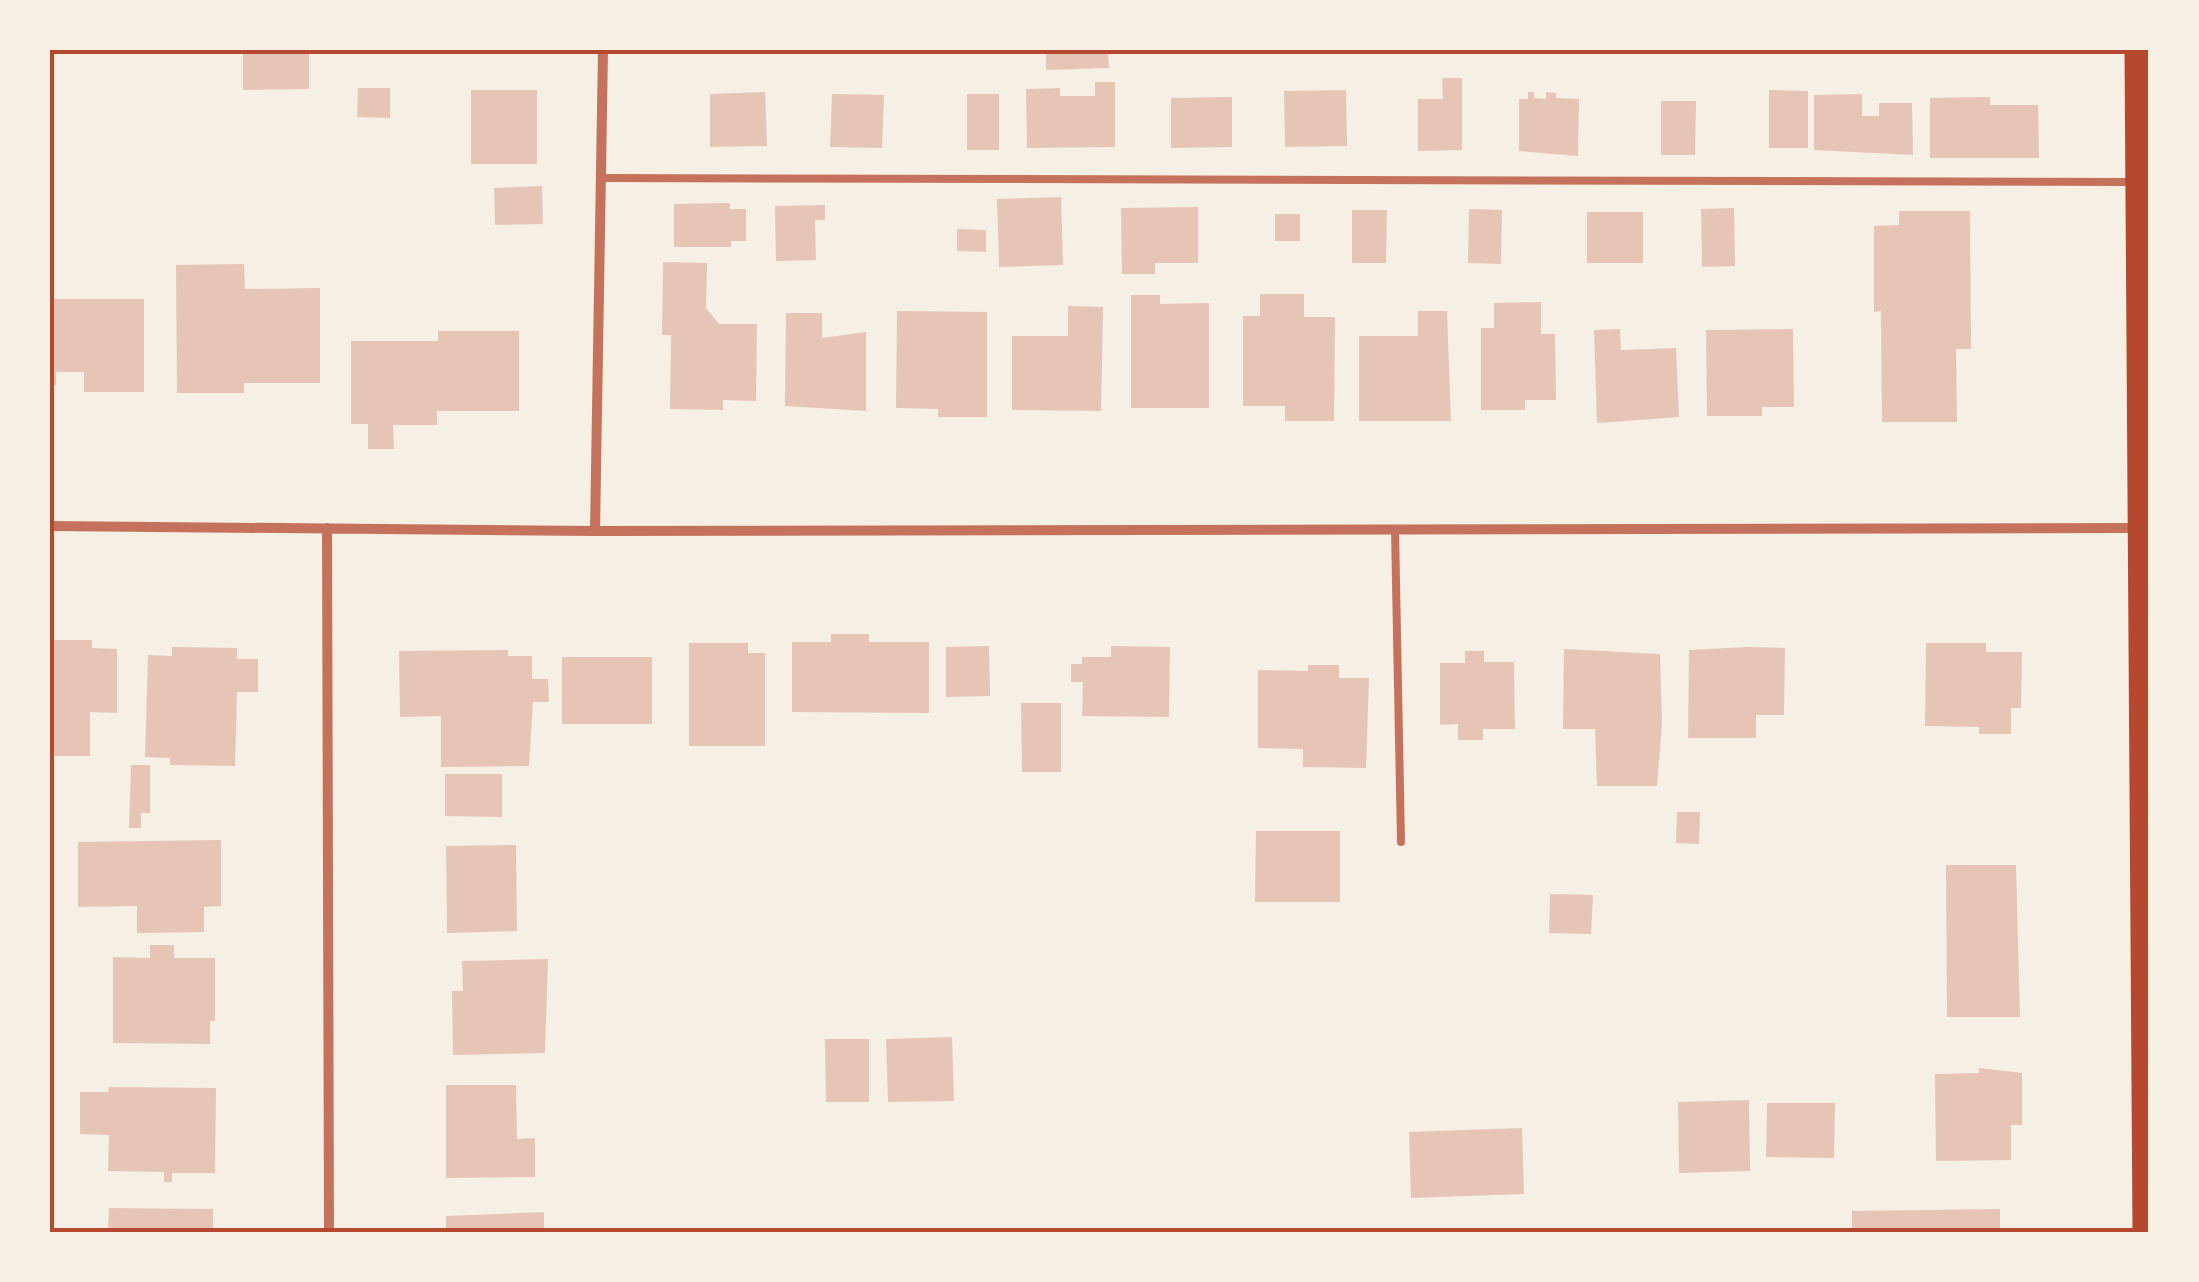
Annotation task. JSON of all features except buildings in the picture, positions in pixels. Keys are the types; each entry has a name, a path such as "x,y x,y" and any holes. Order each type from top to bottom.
{"main road":[{"path":"2137,50 2144,528 2145,1232"}],"street":[{"path":"595,531 603,50"},
{"path":"50,526 595,531 2144,528"},
{"path":"327,528 330,1232"}],"lane":[{"path":"601,178 2138,182"},
{"path":"1395,530 1402,842"}]}
